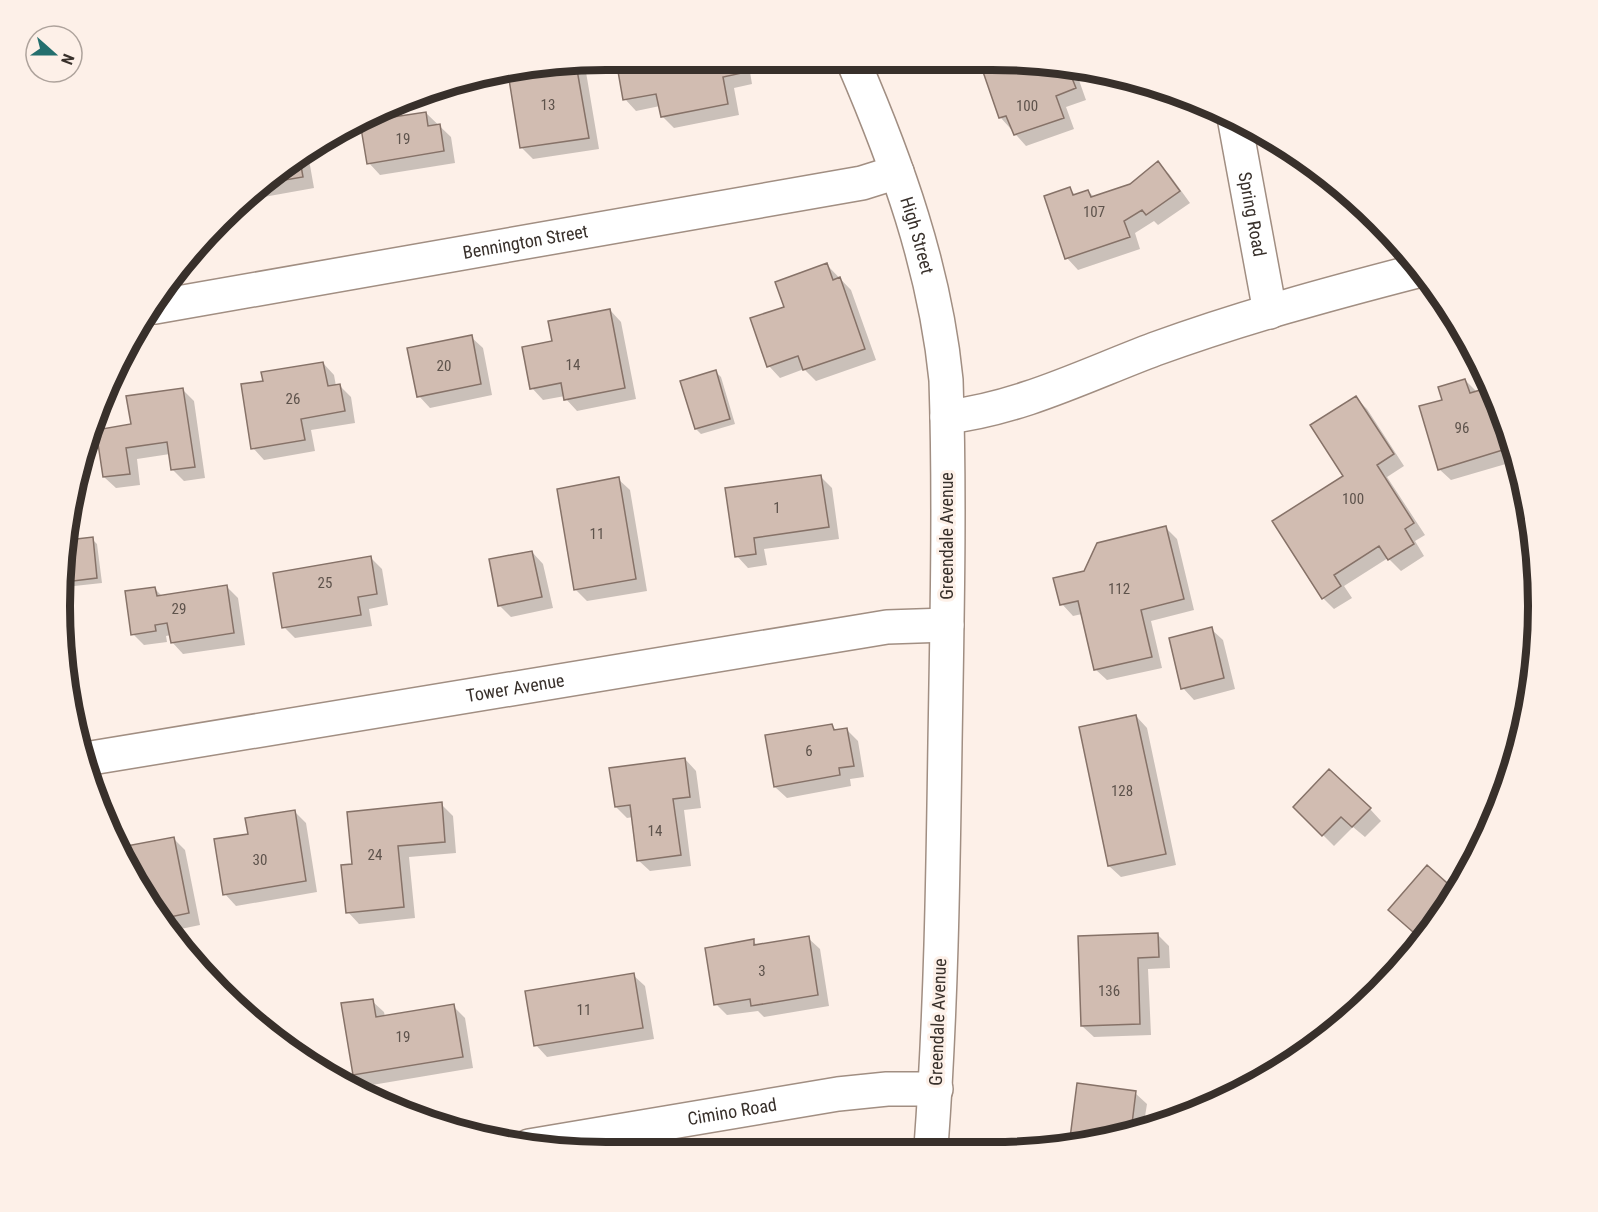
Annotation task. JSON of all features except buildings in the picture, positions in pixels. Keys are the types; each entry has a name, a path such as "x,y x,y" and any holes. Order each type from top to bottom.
{"street":[{"name":"High Street","path":"857,70 897,172 925,261 942,343 947,417"},
{"name":"Spring Road","path":"1236,130 1270,312"},
{"name":"Bennington Street","path":"163,305 851,185 897,172"},
{"path":"947,417 988,411 1028,399 1155,349 1270,312 1411,273"},
{"name":"Greendale Avenue","path":"932,1142 941,977 947,417"},
{"name":"Tower Avenue","path":"93,758 863,630 946,625"},
{"name":"Cimino Road","path":"567,1140 838,1094 886,1089 936,1089"}]}
